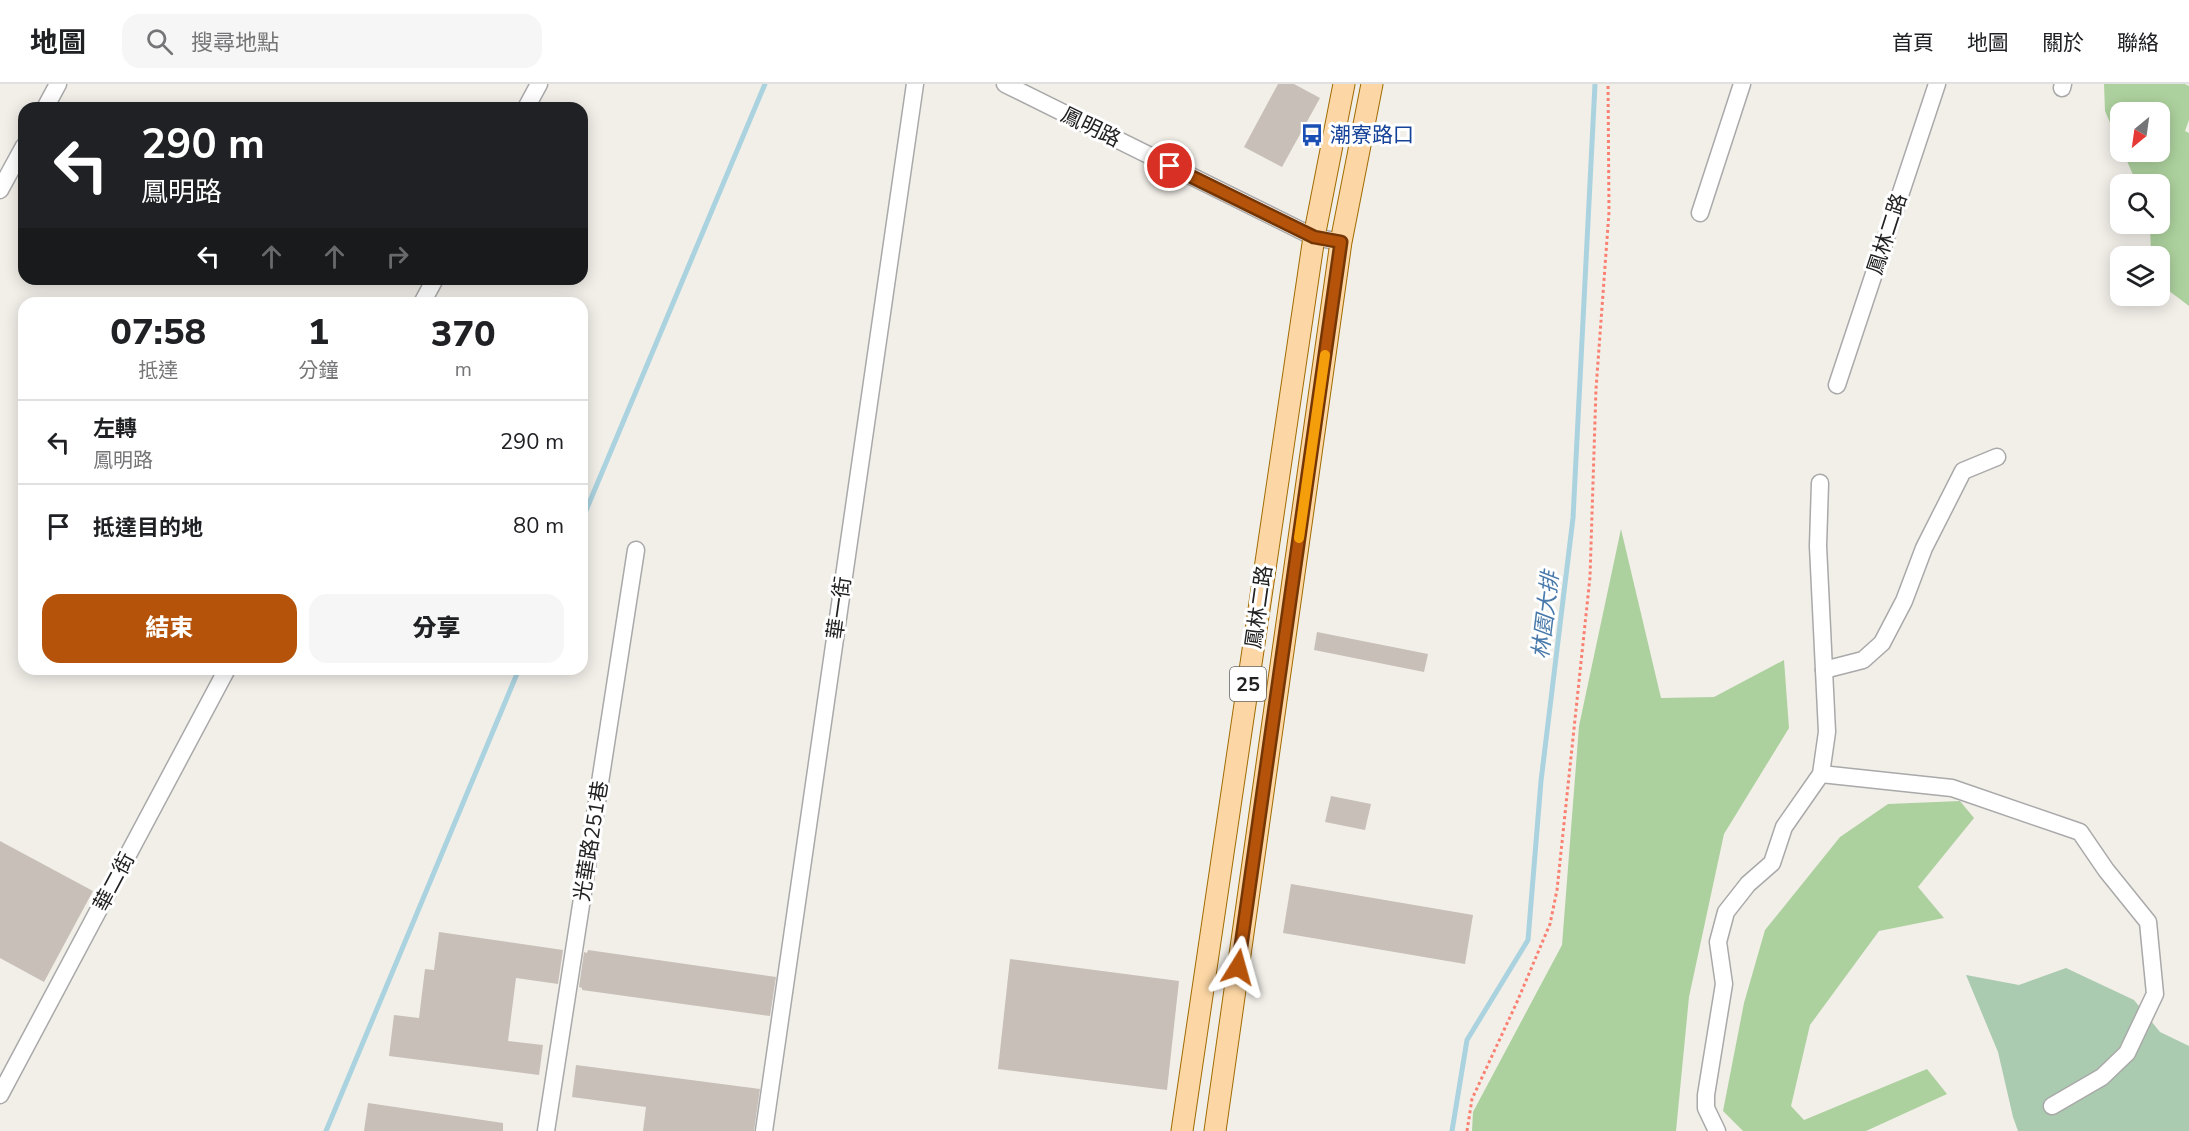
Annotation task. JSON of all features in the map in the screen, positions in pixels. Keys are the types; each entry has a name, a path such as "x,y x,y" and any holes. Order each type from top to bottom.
{"main road":[{"name":"鳳林二路","path":"1182,1131 1314,237 1344,84"},
{"name":"鳳林二路","path":"1215,1131 1341,242 1372,84"}],"street":[{"path":"48,102 58,84"},
{"path":"529,102 539,84"},
{"name":"華一街","path":"764,1131 915,84"},
{"name":"鳳明路","path":"1005,84 1314,237 1341,242"},
{"path":"1700,213 1742,84"},
{"name":"鳳林二路","path":"1837,385 1937,84"},
{"path":"0,190 18,157"},
{"path":"1824,670 1863,660 1882,643 1904,601 1924,548 1964,471 1997,458"},
{"path":"1716,1131 1706,1108 1706,1095 1724,984 1718,942 1726,912 1748,884 1772,863 1784,827 1821,774 1827,732 1818,546 1820,483"},
{"name":"光華路251巷","path":"546,1131 636,550"},
{"name":"華二街","path":"0,1095 224,675"},
{"path":"1821,774 1952,788 2080,832 2106,870 2148,922 2155,994 2127,1053 2102,1077 2052,1106"}],"path":[{"path":"1467,1131 1472,1100 1550,924 1557,890 1590,577 1596,389 1609,212 1608,84"}],"green space":[{"path":"2104,84 2185,84 2189,86 2189,120 2185,131 2189,133 2189,306 2170,292 2170,246 2151,246 2150,234 2170,234 2170,174 2133,174 2127,162 2170,162 2170,102 2110,102 2110,123 2105,111"},
{"path":"1621,529 1661,698 1714,697 1784,660 1789,728 1724,834 1689,997 1676,1131 1472,1131 1473,1112 1562,945 1579,726"},
{"path":"1960,801 1974,818 1918,887 1944,918 1879,931 1810,1025 1791,1106 1804,1120 1927,1069 1947,1094 1866,1131 1743,1131 1723,1111 1744,1003 1765,930 1840,837 1888,804"},
{"path":"2066,968 2134,1000 2160,1032 2189,1046 2189,1131 2018,1131 1998,1052 1966,975 2019,985"}],"building":[{"path":"1278,84 1294,84 1320,98 1282,167 1244,147"},
{"path":"1317,632 1428,654 1424,672 1314,650"},
{"path":"1331,796 1371,804 1365,830 1325,822"},
{"path":"0,841 93,891 44,982 0,958"},
{"path":"1291,884 1473,915 1465,964 1283,933"},
{"path":"439,932 563,950 558,984 516,978 508,1041 543,1045 539,1075 389,1056 394,1015 419,1018 425,969 434,970"},
{"path":"588,950 776,977 770,1016 582,990 579,987 584,952 587,953"},
{"path":"1010,959 1179,981 1167,1090 998,1069"},
{"path":"576,1065 760,1089 754,1131 643,1131 646,1107 572,1097"},
{"path":"368,1103 503,1123 503,1131 364,1131"}],"waterway":[{"path":"588,506 765,84"},
{"name":"林園大排","path":"1452,1131 1467,1040 1528,940 1541,781 1573,518 1595,84"},
{"path":"326,1131 516,675"}],"slow traffic":[{"path":"1299,538 1325,355"}],"place":[{"name":"潮寮路口","path":"1312,135"}],"route":[{"path":"1170,166 1314,237 1341,242 1238,967"}]}
